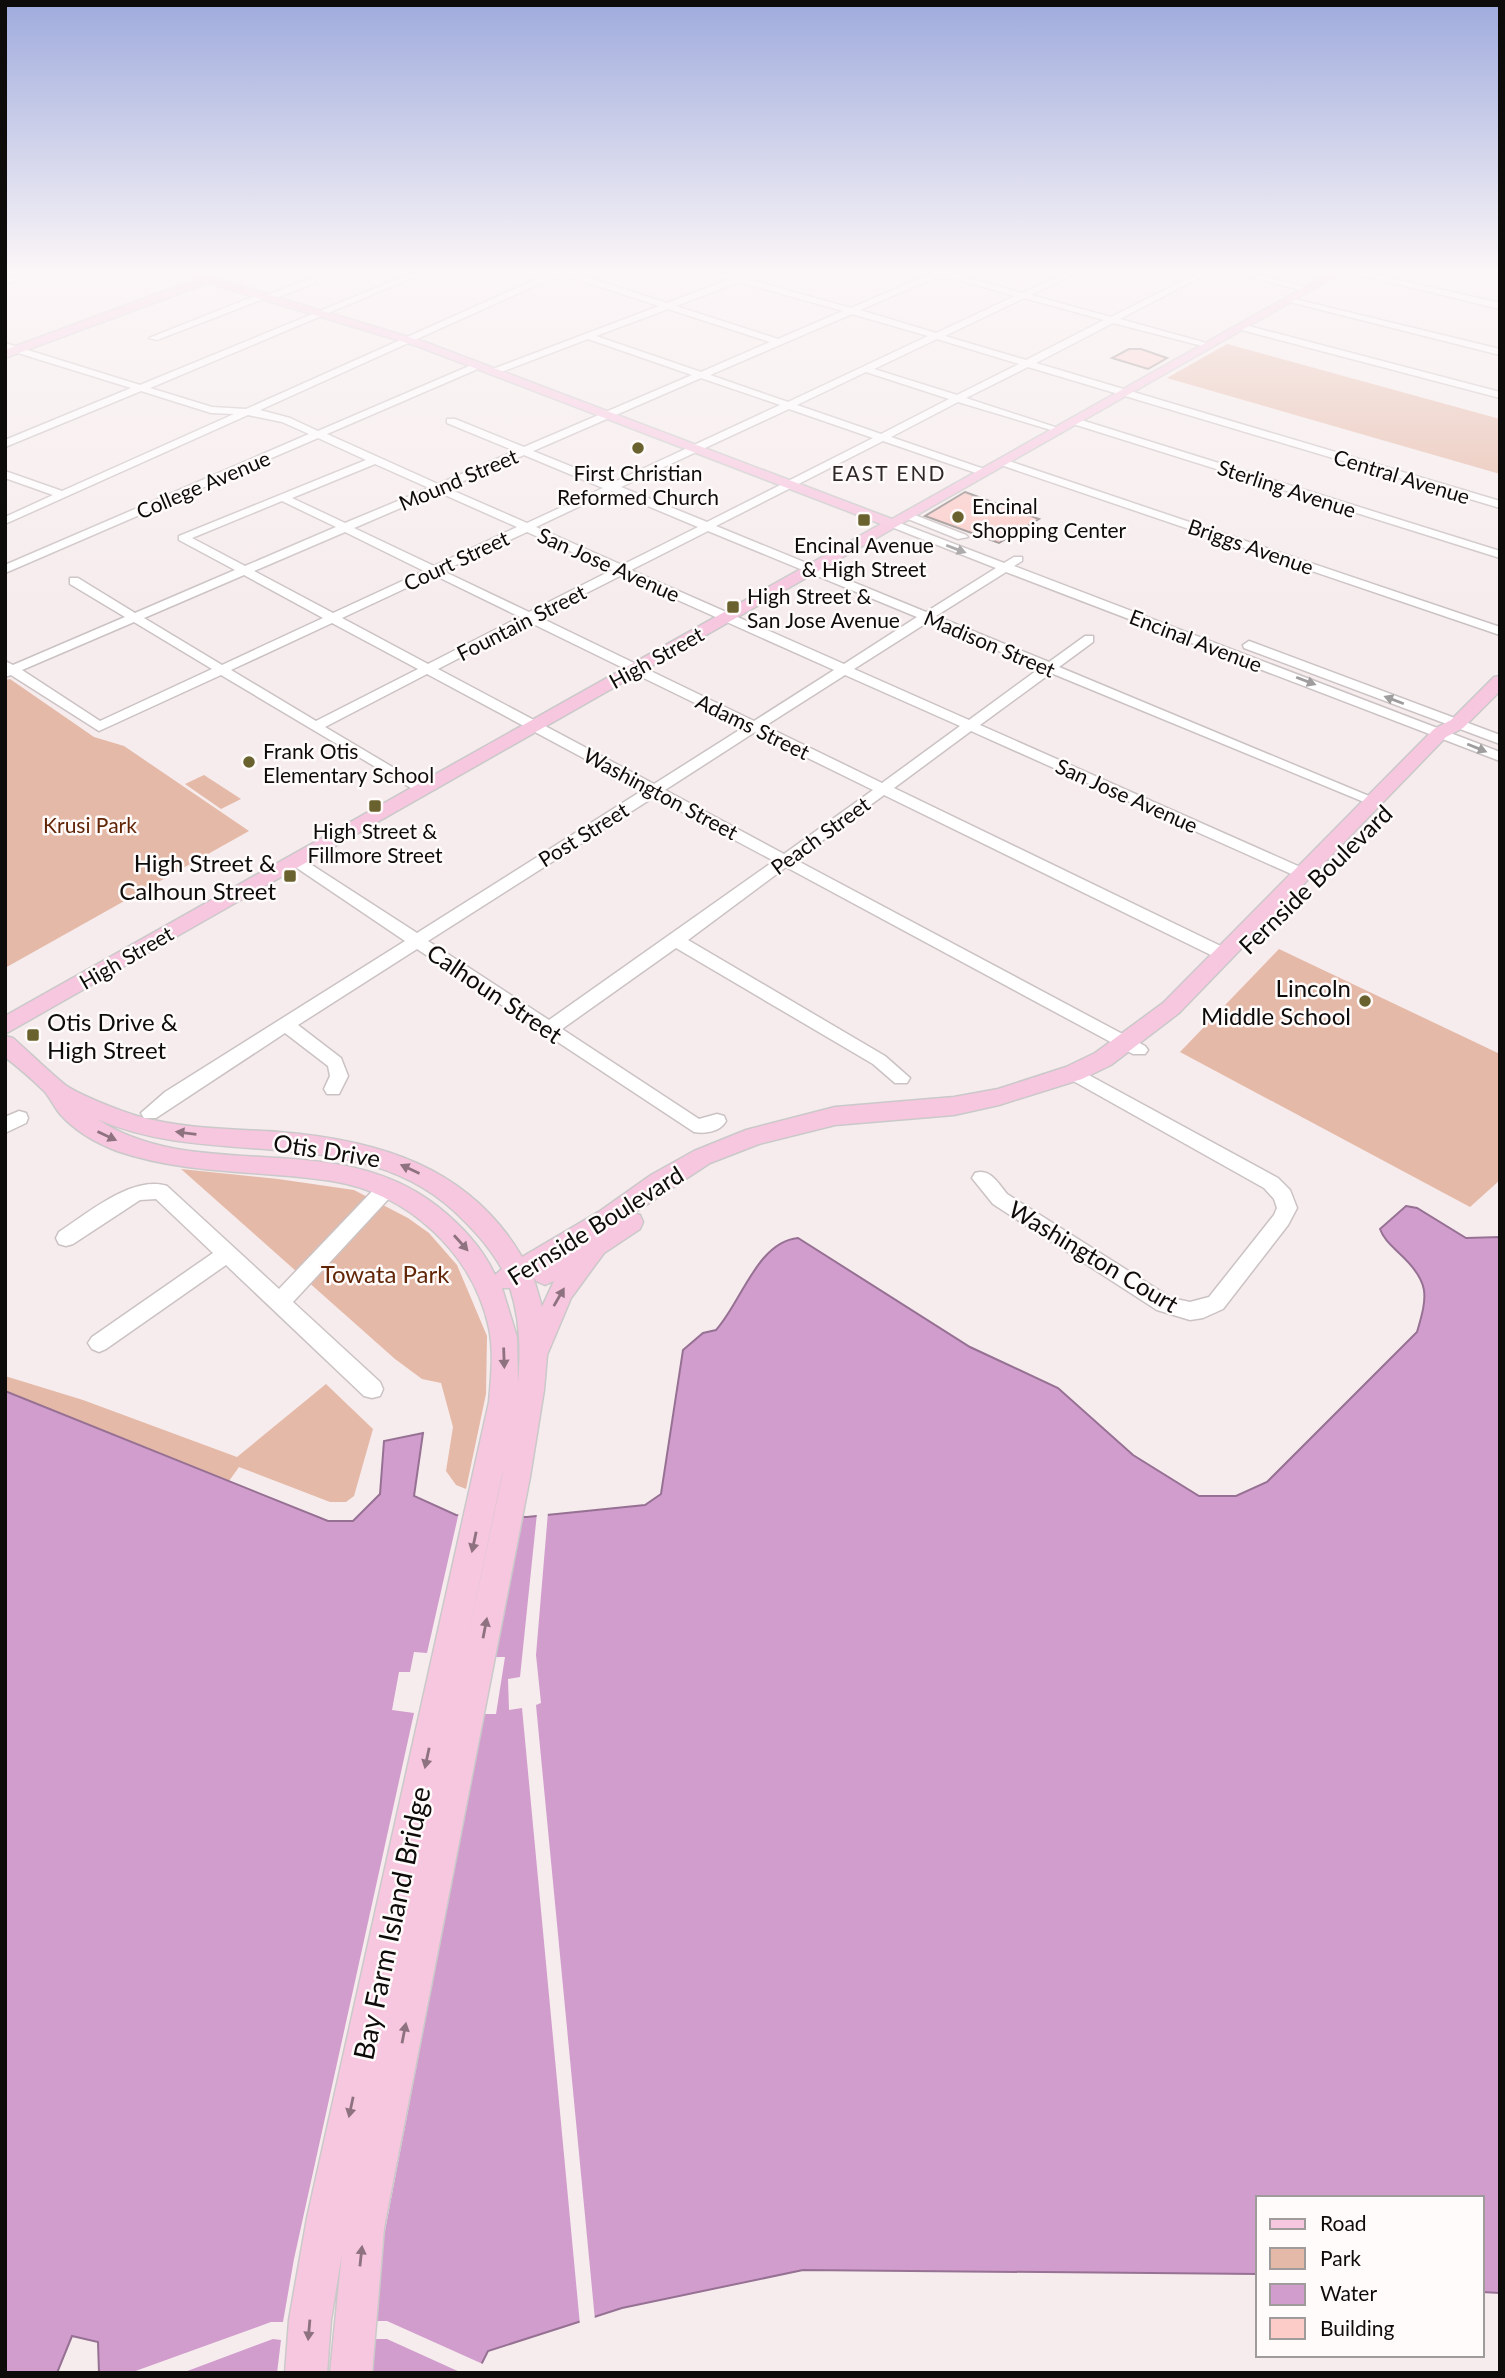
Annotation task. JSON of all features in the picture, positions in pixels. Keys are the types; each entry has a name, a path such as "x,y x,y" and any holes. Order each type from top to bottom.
{"main road":[{"name":"Encinal Avenue","path":"514,380 790,485 900,520"},
{"name":"High Street","path":"5,1026 1147,380"},
{"name":"Fernside Boulevard","path":"1132,1046 1223,954 1309,875 1339,860 1451,732 1500,681"},
{"name":"Fernside Boulevard","path":"492,1291 601,1243 710,1169 763,1146 837,1129 954,1118 1003,1109 1081,1077 1161,1031 1309,875 1369,806 1451,732"},
{"path":"1352,846 1350,837 1364,821 1369,806"},
{"name":"Otis Drive","path":"5,1044 58,1091 68,1108 91,1127 145,1150 337,1173 387,1188 421,1206 449,1229 470,1253 492,1291 503,1329 505,1365 502,1476"},
{"name":"Fernside Boulevard","path":"520,1278 660,1182 702,1157 754,1136 835,1116 954,1106 1081,1077"},
{"name":"Otis Drive","path":"58,1091 139,1126 203,1135 314,1143 364,1152 406,1166 441,1184 467,1205 496,1237 520,1278 532,1321 533,1359 502,1476"},
{"path":"533,1359 561,1292 601,1243"},
{"name":"Bay Farm Island Bridge","path":"306,2373 310,2320 327,2218 502,1476"},
{"name":"Bay Farm Island Bridge","path":"351,2373 364,2228 502,1476"}],"street":[{"name":"San Jose Avenue","path":"113,380 211,410 275,416 1309,875"},
{"path":"5,444 160,380"},
{"path":"5,521 318,380"},
{"name":"College Avenue","path":"5,569 445,380"},
{"name":"Mound Street","path":"8,669 134,618 689,380"},
{"path":"715,380 983,472"},
{"name":"Court Street","path":"8,669 99,727 842,380"},
{"path":"899,380 1057,431"},
{"name":"Fountain Street","path":"316,726 994,380"},
{"name":"Central Avenue","path":"1084,380 1500,505"},
{"path":"1443,380 1500,395"},
{"name":"Madison Street","path":"451,421 1051,669 1369,806"},
{"name":"Sterling Avenue","path":"1074,421 1500,555"},
{"path":"183,538 374,460"},
{"name":"Briggs Avenue","path":"1002,462 1500,631"},
{"path":"8,477 62,495"},
{"name":"Adams Street","path":"282,497 1223,954"},
{"name":"Encinal Avenue","path":"900,520 944,531 1226,637 1451,732 1500,757"},
{"name":"Encinal Avenue","path":"900,520 1004,567 1130,615 1451,732 1500,740"},
{"name":"Washington Street","path":"183,538 1132,1046"},
{"name":"Post Street","path":"150,1114 416,940 1018,559"},
{"path":"74,581 421,790"},
{"path":"1130,615 1143,606"},
{"name":"Peach Street","path":"549,1029 676,940 1089,639"},
{"name":"Calhoun Street","path":"296,861 694,1125 704,1127 717,1121"},
{"path":"676,940 879,1060 901,1078"},
{"path":"285,1024 335,1062 340,1070 339,1080 333,1089"},
{"name":"Washington Court","path":"982,1178 1000,1199 1164,1304 1185,1312 1203,1311 1216,1303 1281,1220 1287,1209 1283,1195 1271,1183 1081,1077"},
{"path":"280,1302 387,1188"},
{"path":"66,1238 136,1193 160,1191 372,1389"},
{"path":"99,1343 226,1255"}],"green space":[{"path":"1174,380 1358,380 1500,419 1500,474"},
{"name":"Krusi Park","path":"10,679 94,737 124,746 249,831 5,968 5,680"},
{"path":"204,775 241,799 221,809 185,784"},
{"path":"1279,949 1500,1054 1500,1180 1470,1207 1180,1052"},
{"name":"Towata Park","path":"181,1169 354,1190 408,1218 429,1233 457,1265 487,1336 486,1394 466,1489 456,1485 446,1471 453,1427 441,1383 422,1379 395,1359"},
{"path":"5,1376 83,1400 237,1457 326,1384 373,1429 354,1496 346,1502 330,1502 239,1467 229,1481 328,1521 353,1521 380,1493 384,1441 423,1433 414,1496 456,1515 527,1517 5,1558"}],"water":[{"path":"1406,1206 1417,1208 1466,1238 1500,1237 1500,2293 1484,2292 1484,2196 1256,2196 1256,2274 803,2270 622,2308 488,2351 477,2373 99,2373 98,2342 72,2336 57,2373 5,2373 5,1391 328,1521 353,1521 380,1494 384,1441 423,1433 414,1496 456,1515 527,1517 645,1505 661,1494 683,1350 703,1333 716,1330 751,1275 771,1250 798,1238 970,1347 1058,1388 1133,1455 1199,1496 1236,1496 1267,1482 1417,1332 1424,1298 1421,1281 1380,1229"}],"pier":[{"path":"459,1512 519,1514 494,1657 505,1657 496,1714 484,1714 384,2236 374,2321 387,2321 485,2365 481,2373 462,2373 387,2339 372,2339 368,2373 277,2373 281,2340 273,2339 182,2373 130,2373 271,2322 283,2322 294,2259 414,1713 392,1710 399,1672 410,1672 414,1652 427,1653"},
{"path":"548,1512 536,1655 541,1703 536,1705 595,2320 580,2325 522,1708 509,1710 508,1679 520,1677 537,1513"}],"building":[{"name":"Encinal Shopping Center","path":"965,492 1039,519 999,543 925,516"}],"place":[{"name":"First Christian Reformed Church","path":"638,448"},
{"name":"Encinal Shopping Center","path":"958,517"},
{"name":"Encinal Avenue & High Street","path":"864,520"},
{"name":"High Street & San Jose Avenue","path":"733,607"},
{"name":"Frank Otis Elementary School","path":"249,762"},
{"name":"High Street & Fillmore Street","path":"375,806"},
{"name":"High Street & Calhoun Street","path":"290,876"},
{"name":"Lincoln Middle School","path":"1365,1001"},
{"name":"Otis Drive & High Street","path":"33,1035"}],"district":[{"name":"EAST END","path":"889,472"}]}
